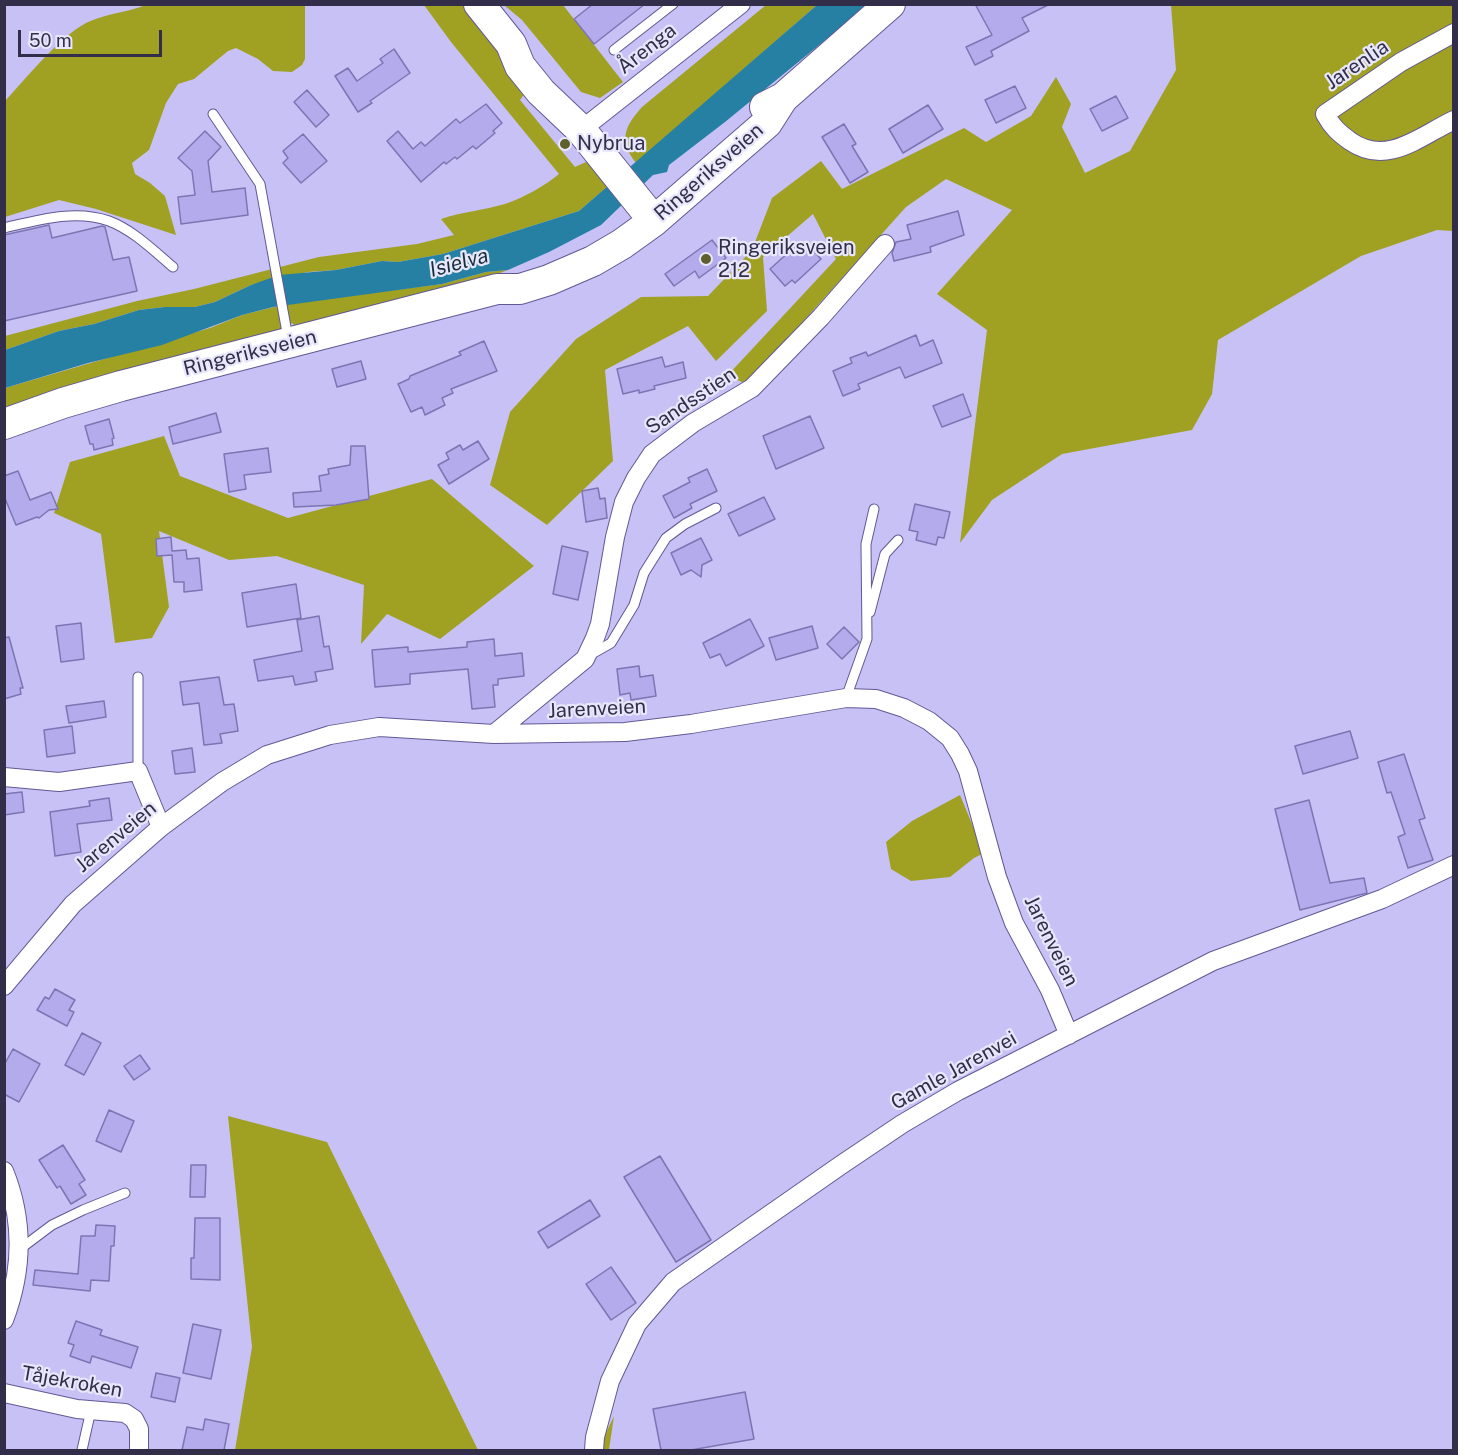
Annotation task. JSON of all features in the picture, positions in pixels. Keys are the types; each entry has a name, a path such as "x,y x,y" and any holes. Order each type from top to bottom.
{"main road":[{"path":"480,4 511,44 520,66 541,92 581,130 644,207"},
{"name":"Ringeriksveien","path":"4,424 121,386 497,289 520,289 573,271 622,244 644,207 767,123 783,98 890,4"}],"street":[{"name":"Årenga","path":"581,130 732,7"},
{"name":"Jarenlia","path":"1454,33 1401,62 1325,114 1333,129 1360,147 1377,152 1396,150 1454,120"},
{"name":"Sandsstien","path":"494,734 585,659 600,624 615,537 624,502 652,454 693,423 752,388 821,317 885,244"},
{"name":"Jarenveien","path":"4,987 73,904 161,827 222,782 267,755 330,735 379,727 494,734 625,732 691,724 846,698 876,699 904,708 929,721 950,738 968,771 997,877 1014,923 1050,990 1069,1035"},
{"path":"4,777 58,782 138,771 161,827"},
{"name":"Gamle Jarenvei","path":"594,1450 595,1437 610,1381 637,1324 673,1282 902,1124 958,1090 1214,961 1382,899 1454,865"},
{"path":"4,1171 13,1192 20,1249 10,1305 4,1320"},
{"name":"Tåjekroken","path":"4,1393 78,1408 125,1413 134,1419 139,1429 135,1448"}],"lane":[{"path":"614,50 673,4"},
{"path":"213,114 260,184 289,343"},
{"path":"4,228 49,217 78,216 109,221 132,234 173,267"},
{"path":"585,659 611,643 634,605 644,573 666,538 684,525 716,508"},
{"path":"846,698 867,639 866,544 874,509"},
{"path":"867,620 885,554 898,540"},
{"path":"138,677 138,771"},
{"path":"20,1249 51,1225 125,1193"},
{"path":"81,1450 91,1410"}],"shaded area":[{"path":"146,5 305,5 305,59 302,65 292,72 273,71 258,59 236,48 228,51 194,79 178,84 166,103 149,150 132,163 135,174 165,196 176,235 96,209 59,200 5,217 5,101 58,44 82,25"},
{"path":"424,5 465,5 529,88 520,100 575,167 586,162 597,171 608,186 579,211 443,254 398,262 382,261 336,270 308,272 251,285 215,302 195,307 139,310 94,324 59,331 5,350 5,336 137,301 319,257 417,244 454,235 441,219 512,201 527,195 559,174 451,42"},
{"path":"504,5 563,5 623,82 600,98 581,92 522,20"},
{"path":"766,5 817,5 636,163 627,147 626,134 636,114"},
{"path":"1171,5 1453,5 1453,231 1437,230 1361,256 1218,340 1212,394 1192,430 1062,454 992,500 960,543 987,330 937,294 1012,210 946,179 906,207 747,384 727,376 836,259 813,214 763,257 767,311 716,361 688,326 605,370 613,461 547,525 490,485 510,412 576,339 641,297 708,296 752,250 772,198 821,161 842,189 964,128 986,142 1031,116 1056,77 1071,104 1062,127 1085,173 1130,151 1176,70"},
{"path":"508,270 459,288 296,327 292,323 272,335 5,411 5,388 210,328 242,315 290,303 442,284 486,272"},
{"path":"164,436 180,476 288,518 432,479 534,566 440,639 387,614 361,644 364,585 277,556 229,560 159,531 169,607 152,638 115,643 101,534 54,513 70,462"},
{"path":"960,795 984,853 950,877 911,881 891,869 886,842 912,821"},
{"path":"228,1116 327,1142 478,1450 235,1450 252,1347"},
{"path":"614,1416 609,1450 598,1450"}],"water":[{"name":"Isielva","path":"817,5 868,5 669,165 667,172 653,175 601,225 549,252 508,270 486,272 442,284 273,307 242,315 162,345 88,363 5,388 5,350 59,331 94,324 139,310 195,307 215,302 279,275 336,270 382,261 398,262 443,254 579,211"}],"building":[{"path":"593,4 645,4 594,44 574,19"},
{"path":"975,4 1050,4 1022,18 1029,31 991,51 993,56 975,65 966,47 992,35"},
{"path":"394,49 410,73 358,112 335,76 348,68 357,81 383,63 380,59"},
{"path":"1015,86 1026,108 996,123 985,100"},
{"path":"307,90 329,115 316,127 294,102"},
{"path":"1116,96 1128,118 1102,131 1090,109"},
{"path":"486,104 502,123 493,131 495,133 476,149 473,146 457,159 455,157 446,164 444,162 421,182 387,141 398,131 413,149 421,142 425,146 456,119 460,123"},
{"path":"928,105 943,129 903,153 889,129"},
{"path":"844,124 856,144 852,146 868,172 850,183 822,137"},
{"path":"205,131 221,147 208,161 212,192 245,188 248,215 181,224 178,197 195,195 192,171 178,158"},
{"path":"303,134 327,161 301,183 283,163 288,158 283,151"},
{"path":"958,211 964,235 930,247 931,252 894,261 892,253 896,242 911,239 907,225"},
{"path":"49,225 52,238 105,227 113,260 129,257 137,291 4,321 4,235"},
{"name":"Ringeriksveien 212","path":"712,240 726,258 699,278 695,271 674,286 665,274"},
{"path":"799,243 807,252 811,248 821,259 795,283 792,280 785,286 770,269"},
{"path":"916,335 920,346 933,340 942,363 905,378 900,367 858,384 860,389 843,396 833,371 852,363 850,358 866,352 868,356"},
{"path":"484,341 497,371 451,389 453,393 442,398 445,405 425,415 422,407 411,412 398,384 409,379 410,376 461,355 459,352"},
{"path":"662,357 665,367 683,362 686,378 654,386 655,389 623,394 617,369"},
{"path":"361,361 366,379 337,387 332,369"},
{"path":"963,394 971,416 942,427 933,406"},
{"path":"216,413 221,432 173,444 169,427"},
{"path":"810,416 824,448 776,469 763,436"},
{"path":"109,419 114,438 112,439 113,445 94,450 85,426"},
{"path":"478,441 489,459 449,484 438,465 449,459 446,453 460,445 463,450"},
{"path":"351,446 365,446 369,499 336,505 294,507 293,493 321,491 319,476 329,474 328,469 350,465"},
{"path":"268,448 271,472 244,475 246,489 229,492 224,454"},
{"path":"707,469 717,491 690,504 692,508 674,518 663,496 690,482 688,478"},
{"path":"18,471 30,500 51,492 58,509 49,510 39,518 16,525 4,496 4,476"},
{"path":"598,488 600,499 605,498 607,518 586,522 582,491"},
{"path":"764,497 775,519 739,536 728,514"},
{"path":"915,504 950,512 944,538 938,537 936,545 916,540 918,532 909,530"},
{"path":"171,537 172,551 186,550 187,559 199,558 202,590 184,592 184,582 174,582 172,555 157,556 156,539"},
{"path":"701,538 712,560 702,565 701,577 691,570 681,575 671,553"},
{"path":"562,546 588,552 578,600 553,594"},
{"path":"296,584 301,618 247,627 242,593"},
{"path":"319,616 324,647 329,646 333,669 315,672 317,681 295,685 293,676 258,681 254,660 302,651 297,620"},
{"path":"750,619 764,646 726,666 720,654 710,658 703,643"},
{"path":"81,623 84,659 61,662 56,626"},
{"path":"812,626 818,648 776,660 769,638"},
{"path":"844,627 859,642 842,659 827,644"},
{"path":"9,637 23,688 20,688 21,694 4,699 4,638"},
{"path":"494,639 495,656 522,653 524,676 498,679 498,685 493,685 495,707 472,709 468,669 410,674 410,684 375,687 372,650 408,647 408,652 467,647 467,642"},
{"path":"639,666 640,677 653,675 656,696 631,700 630,693 620,695 617,669"},
{"path":"219,677 224,705 234,704 238,731 220,734 222,743 204,745 199,703 183,705 180,682"},
{"path":"104,701 106,717 69,723 66,706"},
{"path":"72,726 75,753 47,757 44,730"},
{"path":"1350,731 1358,758 1303,774 1295,746"},
{"path":"192,748 195,772 175,774 172,751"},
{"path":"1404,754 1425,818 1419,820 1433,860 1408,868 1398,837 1405,834 1391,792 1387,793 1378,762"},
{"path":"22,792 24,812 4,815 4,794"},
{"path":"109,798 112,820 77,824 81,852 55,856 50,812 90,806 89,801"},
{"path":"1309,800 1330,883 1364,878 1367,893 1300,910 1275,809"},
{"path":"55,989 75,1000 69,1010 74,1012 67,1026 37,1010 45,997 49,999"},
{"path":"82,1033 101,1043 84,1075 65,1065"},
{"path":"13,1049 40,1064 19,1102 4,1094 4,1065"},
{"path":"140,1055 150,1069 134,1080 124,1066"},
{"path":"109,1110 134,1121 121,1152 96,1141"},
{"path":"63,1145 85,1180 79,1184 86,1195 71,1204 60,1186 57,1188 39,1160"},
{"path":"660,1156 711,1240 676,1262 624,1177"},
{"path":"191,1165 206,1165 205,1197 190,1197"},
{"path":"590,1200 600,1216 548,1248 538,1232"},
{"path":"195,1218 220,1218 220,1280 191,1279"},
{"path":"96,1225 115,1226 114,1246 111,1246 109,1281 91,1280 90,1291 33,1285 35,1270 78,1274 81,1236 95,1236"},
{"path":"611,1267 636,1303 611,1320 586,1284"},
{"path":"76,1321 102,1330 100,1335 138,1347 131,1368 92,1356 90,1363 70,1356 74,1345 68,1343"},
{"path":"193,1324 221,1330 211,1379 183,1373"},
{"path":"156,1373 180,1378 175,1402 151,1397"},
{"path":"745,1392 754,1439 691,1450 661,1450 653,1409"},
{"path":"205,1419 229,1424 224,1450 182,1450 187,1427 203,1430"}],"place":[{"name":"Nybrua","path":"565,144"},
{"name":"Ringeriksveien 212","path":"706,259"}]}
